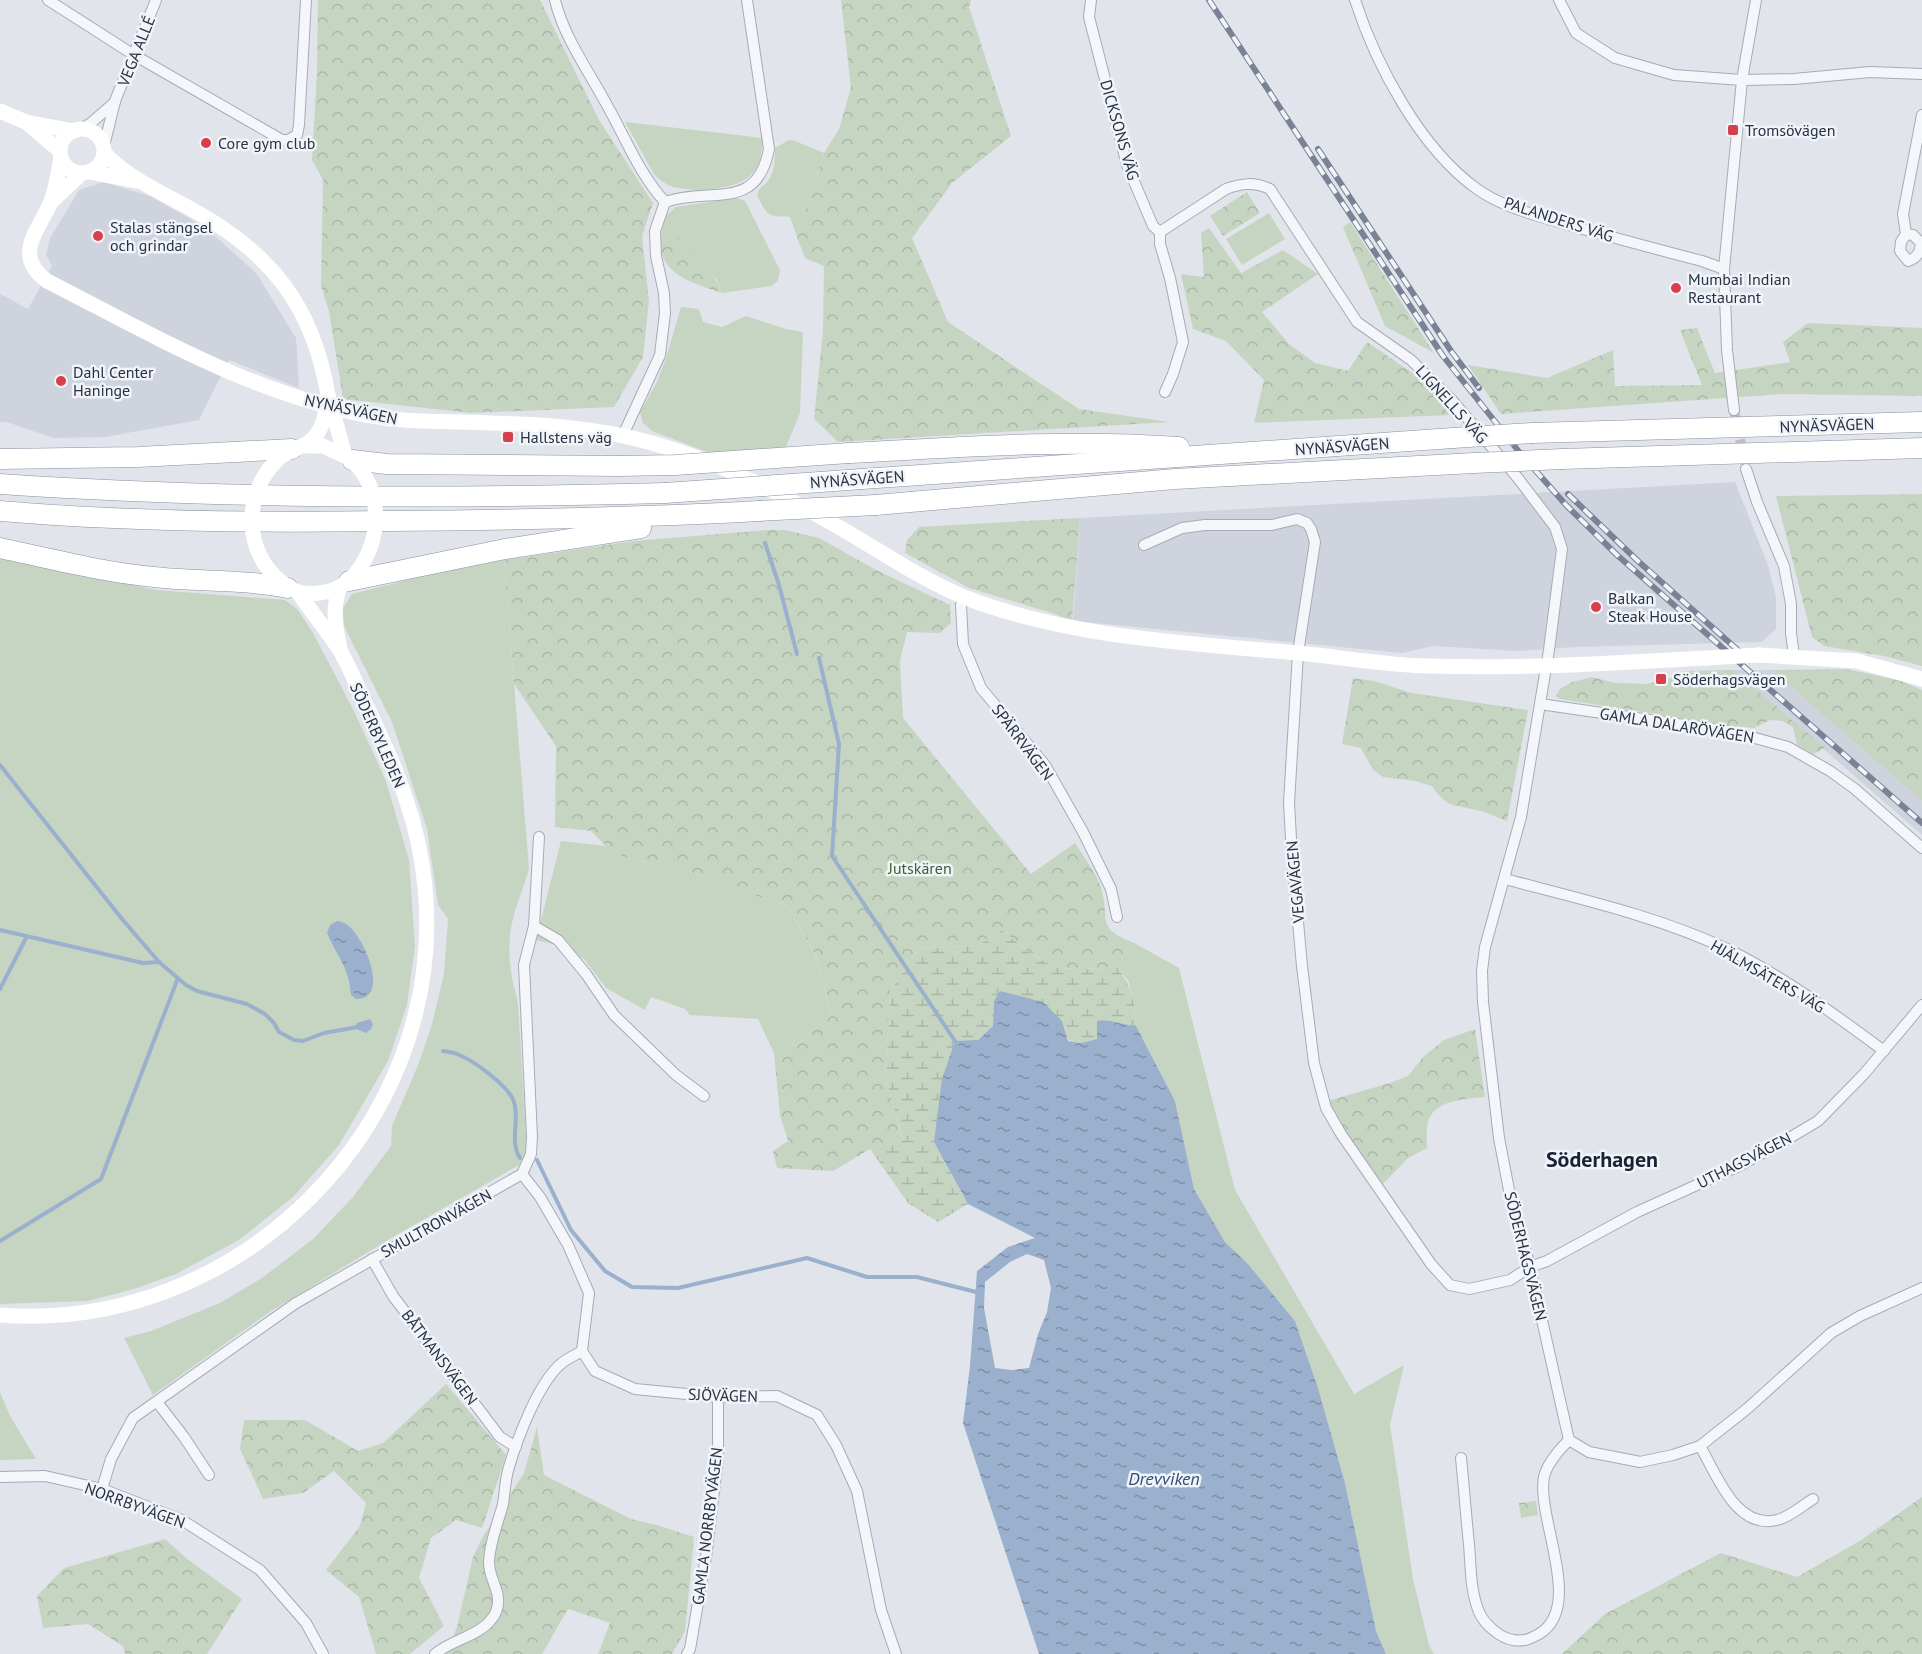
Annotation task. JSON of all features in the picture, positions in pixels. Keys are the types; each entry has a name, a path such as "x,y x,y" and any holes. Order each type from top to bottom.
{"highway":[{"name":"NYNÄSVÄGEN","path":"0,484 228,496 561,496 665,493 1532,433 1922,422"},
{"path":"349,458 387,464 618,466 675,465 995,445 1119,444 1251,452"},
{"path":"0,459 138,457 299,448"},
{"name":"NYNÄSVÄGEN","path":"0,511 228,523 689,518 1175,479 1562,459 1922,448"},
{"path":"345,584 543,542 689,518"},
{"path":"0,548 113,572 268,584 293,590"}],"street":[{"path":"48,0 134,56 282,140 288,140 297,135 299,125 306,0"},
{"name":"VEGA ALLÉ","path":"104,149 115,101 156,0"},
{"path":"555,0 563,26 654,190 665,202"},
{"path":"623,435 660,355 665,313 664,293 656,256 655,231 665,202 675,198 736,192 758,180 766,165 769,148 747,0"},
{"name":"DICKSONS VÄG","path":"1091,0 1089,17 1127,165 1153,226 1160,232 1160,244 1170,278 1183,342 1165,392"},
{"name":"PALANDERS VÄG","path":"1355,0 1387,77 1423,133 1452,168 1478,190 1534,214 1724,269"},
{"path":"1559,0 1576,33 1615,58 1674,75 1742,80 1794,79 1870,72 1922,74"},
{"path":"1734,410 1727,351 1724,269 1742,80 1756,0"},
{"name":"VEGA ALLÉ","path":"77,130 91,123 115,101"},
{"path":"0,111 26,122 95,133 104,149 139,182 224,228 252,249 283,282 305,320 317,347 328,395 349,458 367,481 372,492 375,516 372,543 359,570 345,584 322,593 312,594 293,590 270,573 258,553 253,530 252,508 260,483 276,460 299,448 321,428 325,418 328,395"},
{"path":"1906,234 1903,214 1922,115"},
{"path":"26,122 61,154 71,170 139,182"},
{"path":"61,154 63,142 77,130"},
{"path":"86,173 101,163 104,149"},
{"name":"NYNÄSVÄGEN","path":"61,154 51,202 29,248 32,265 37,274 47,281 163,340 253,382 303,400 384,418 414,421 560,425 623,435 678,450 733,471 792,501 936,584 964,596 1040,621 1129,636 1422,666 1546,667 1759,655 1857,661 1922,679"},
{"name":"NYNÄSVÄGEN","path":"51,202 86,173"},
{"name":"LIGNELLS VÄG","path":"1160,232 1226,189 1237,185 1258,184 1270,189 1357,322 1411,360 1451,399 1556,527 1562,549 1546,667"},
{"path":"299,448 323,446 349,458"},
{"path":"1746,469 1784,566 1791,604 1794,656"},
{"name":"VEGAVÄGEN","path":"1144,545 1182,528 1205,525 1272,525 1297,519 1307,523 1311,529 1315,542 1298,653 1289,803 1306,1004 1314,1063 1326,1108 1365,1172 1431,1264 1450,1285 1470,1289 1510,1280 1530,1267"},
{"name":"SÖDERBYLEDEN","path":"341,653 334,613 335,600 345,584"},
{"name":"SÖDERBYLEDEN","path":"0,1315 50,1315 124,1305 157,1295 210,1272 262,1240 292,1216 330,1179 364,1132 391,1082 412,1026 425,967 425,887 414,823 397,770 341,653 293,590"},
{"name":"SPÄRRVÄGEN","path":"964,596 961,605 963,644 981,688 1045,765 1083,832 1111,889 1117,918"},
{"name":"SÖDERHAGSVÄGEN","path":"1546,667 1521,817 1485,947 1482,971 1483,1002 1499,1138 1509,1190 1530,1267 1569,1440"},
{"name":"GAMLA DALARÖVÄGEN","path":"1540,704 1733,732 1788,747 1830,771 1855,789 1922,848"},
{"path":"435,1654 442,1647 480,1629 495,1614 499,1595 488,1565 489,1551 503,1503 508,1469 531,1410 548,1378 562,1362 582,1352 589,1293 568,1245 540,1197 522,1174 531,1154 532,1137 524,965 534,926 539,837"},
{"name":"HJÄLMSÄTERS VÄG","path":"1505,879 1664,923 1728,950 1809,996 1884,1051"},
{"path":"534,926 558,940 586,974 614,1015 676,1075 704,1096"},
{"name":"UTHAGSVÄGEN","path":"1530,1267 1547,1261 1637,1212 1741,1166 1818,1121 1864,1074 1922,1005"},
{"name":"SMULTRONVÄGEN","path":"102,1490 111,1459 133,1418 287,1308 522,1174"},
{"name":"BÅTMANSVÄGEN","path":"372,1259 393,1296 500,1437 516,1447"},
{"path":"1461,1458 1473,1593 1480,1615 1493,1630 1511,1640 1528,1640 1546,1630 1554,1615 1559,1593 1557,1568 1543,1498 1544,1476 1552,1460 1569,1440 1589,1452 1640,1462 1674,1455 1700,1446 1748,1408 1831,1333 1860,1316 1922,1288"},
{"name":"SJÖVÄGEN","path":"582,1352 595,1371 635,1389 718,1397 777,1396 816,1415 836,1445 857,1491 881,1610 896,1654"},
{"name":"GAMLA NORRBYVÄGEN","path":"687,1654 690,1649 706,1557 718,1458 718,1397"},
{"path":"157,1402 209,1475"},
{"path":"1700,1446 1736,1507 1749,1518 1762,1522 1780,1520 1814,1499"},
{"name":"NORRBYVÄGEN","path":"0,1476 45,1476 102,1490 182,1520 260,1570 306,1623 323,1654"}],"shaded area":[{"path":"103,182 150,196 206,228 256,273 296,338 299,388 229,360 199,420 105,437 53,438 7,422 0,422 0,294 28,309 52,266 46,255 50,238 79,190"},
{"path":"1735,482 1768,565 1776,597 1776,629 1762,642 1575,647 1516,651 1433,646 1402,653 1073,621 1080,518"},
{"path":"1733,670 1772,670 1837,726 1922,801 1922,835"}],"green space":[{"path":"318,0 540,0 599,120 653,203 642,236 649,301 643,357 614,407 471,413 343,399 329,311 321,286 323,180 312,160"},
{"path":"841,0 971,0 969,7 1011,136 952,183 912,238 948,322 1079,409 1169,422 838,442 814,419 823,331 824,266 805,258 797,237 824,153 839,129 851,88"},
{"path":"625,122 763,138 761,155 751,175 739,183 710,189 673,187 654,174"},
{"path":"789,140 824,153 797,237 790,217 768,213 757,196 772,173 775,148"},
{"path":"1247,192 1260,213 1223,236 1210,216"},
{"path":"737,198 745,201 780,270 778,281 771,286 722,293 716,279 662,224 676,207"},
{"path":"1269,213 1285,239 1242,265 1226,239"},
{"path":"1350,222 1434,353 1385,326 1343,227"},
{"path":"662,224 680,239 711,272 722,293 686,279 671,268 662,253"},
{"path":"1209,228 1241,273 1283,250 1318,274 1262,312 1289,344 1315,363 1348,371 1367,342 1427,383 1450,415 1254,423 1264,380 1226,341 1193,329 1181,274 1204,277 1201,233"},
{"path":"681,307 699,309 703,322 722,327 746,316 803,332 800,413 785,449 715,455 652,431 643,423 640,412 656,384"},
{"path":"1808,323 1922,328 1922,396 1784,394 1501,414 1468,365 1547,378 1613,350 1615,386 1702,385 1680,330 1697,328 1715,373 1790,362 1783,342"},
{"path":"1922,494 1922,666 1884,656 1824,646 1812,637 1776,496"},
{"path":"1080,518 1072,621 969,588 905,553 907,540 919,527"},
{"name":"Jutskären","path":"785,530 819,538 876,570 950,605 951,623 940,633 907,632 900,661 903,718 1031,874 1075,843 1099,883 1104,899 1106,922 1113,932 1134,943 1117,967 1084,969 1059,967 1045,962 1002,930 978,945 918,949 890,991 886,1079 903,1141 870,1149 833,1171 777,1168 773,1151 788,1141 780,1115 774,1053 800,1043 831,1015 817,958 787,905 739,891 686,871 623,857 606,846 591,831 555,827 556,746 514,684 504,560 634,541"},
{"path":"0,557 156,590 285,600 297,609 313,633 354,711 386,781 409,860 415,946 407,1005 388,1061 339,1145 293,1197 239,1240 176,1274 134,1289 88,1301 0,1304"},
{"path":"504,560 529,869 514,916 509,943 511,974 518,1003 527,1152 519,1165 393,1237 271,1311 153,1395 124,1338 151,1331 220,1303 262,1278 313,1239 353,1197 391,1146 392,1126 431,1028 444,974 448,919 438,905 427,829 392,722 344,626 343,608 352,594 427,575"},
{"path":"1847,669 1902,681 1922,690 1922,801 1772,670"},
{"path":"1733,670 1825,748 1813,754 1797,745 1793,727 1783,721 1770,720 1754,728 1724,725 1560,699 1556,696 1560,689 1572,682 1592,677 1615,683 1647,684 1671,678 1683,671"},
{"path":"1353,678 1374,681 1412,693 1528,710 1507,821 1448,803 1432,786 1415,781 1383,777 1373,770 1361,748 1342,744"},
{"path":"561,841 606,846 623,857 686,871 739,891 787,905 817,959 831,1015 800,1043 774,1053 758,1019 690,1015 685,1009 651,997 645,1010 606,988 584,959 553,944 536,940"},
{"path":"1002,930 1032,954 1052,965 1075,969 1117,967 1132,995 1136,1026 1108,1021 1097,1022 1097,1039 1081,1043 1068,1040 1062,1021 994,1001 993,1026 978,1040 934,1142 968,1204 938,1222 908,1203 870,1149 903,1140 886,1079 890,991 918,949 978,945"},
{"path":"1134,943 1179,968 1235,1190 1354,1394 1404,1365 1390,1425 1413,1579 1429,1645 1434,1654 1386,1654 1376,1631 1345,1483 1318,1388 1295,1321 1248,1264 1225,1242 1194,1189 1175,1101 1136,1026 1129,982 1117,967"},
{"path":"1475,1029 1485,1097 1448,1103 1436,1110 1428,1123 1427,1148 1408,1158 1382,1185 1344,1131 1327,1101 1408,1076 1423,1057 1444,1040"},
{"path":"446,1384 506,1455 482,1528 456,1520 431,1538 419,1578 444,1626 410,1654 376,1654 359,1597 326,1570 360,1526 366,1503 334,1471 303,1493 263,1499 240,1449 244,1420 305,1420 358,1451 383,1443"},
{"path":"0,1392 10,1416 36,1459 0,1460"},
{"path":"537,1427 544,1475 631,1519 694,1537 685,1631 672,1654 598,1654 610,1623 568,1609 542,1654 446,1654 457,1627 473,1557 482,1538 524,1473"},
{"path":"1922,1497 1922,1654 1562,1654 1605,1614 1721,1553 1797,1577 1861,1540"},
{"path":"1536,1501 1538,1515 1521,1518 1519,1503"},
{"path":"165,1539 186,1558 242,1599 207,1654 125,1654 123,1646 88,1624 43,1628 37,1596 64,1568"}],"water":[{"path":"337,921 353,930 366,952 373,978 372,989 367,996 356,999 351,995 348,976 327,933 330,925"},
{"name":"Drevviken","path":"1000,991 1043,1002 1062,1021 1068,1041 1081,1043 1097,1039 1097,1021 1136,1026 1175,1101 1194,1189 1225,1242 1248,1264 1295,1321 1318,1388 1345,1483 1376,1631 1386,1654 1039,1654 963,1423 977,1271 1008,1247 1035,1238 968,1204 934,1142 942,1079 955,1041 978,1040 993,1026 994,1001","holes":["1027,1254 1044,1260 1051,1288 1047,1312 1038,1334 1029,1368 1012,1370 995,1368 984,1308 985,1282 1010,1262"]},
{"path":"370,1019 373,1024 366,1033 354,1028 357,1023"}],"waterway":[{"path":"765,543 779,585 797,654"},
{"path":"819,658 839,744 832,856 955,1041"},
{"path":"0,765 122,919 159,962 186,985 197,991 247,1004 265,1014 279,1032 294,1040 303,1041 324,1033 358,1027"},
{"path":"0,930 143,963 159,962"},
{"path":"0,989 27,936"},
{"path":"0,1241 101,1179 178,978"},
{"path":"443,1051 455,1053 472,1062 490,1074 511,1096 516,1109 515,1145 520,1158"},
{"path":"537,1160 571,1230 605,1271 632,1287 678,1288 807,1258 867,1277 917,1277 976,1292"}],"tunnel":[{"path":"1734,410 1746,469"}],"railway":[{"path":"1209,0 1443,356 1520,453 1566,505 1617,555 1922,823"},
{"path":"1318,149 1451,351 1479,388"},
{"path":"1568,494 1639,562 1749,660"}],"place":[{"name":"Tromsövägen","path":"1733,130"},
{"name":"Core gym club","path":"206,143"},
{"name":"Stalas stängsel och grindar","path":"98,236"},
{"name":"Mumbai Indian Restaurant","path":"1676,288"},
{"name":"Dahl Center Haninge","path":"61,381"},
{"name":"Hallstens väg","path":"508,437"},
{"name":"Balkan Steak House","path":"1596,607"},
{"name":"Söderhagsvägen","path":"1661,679"}],"district":[{"name":"Söderhagen","path":"1602,1159"}]}
